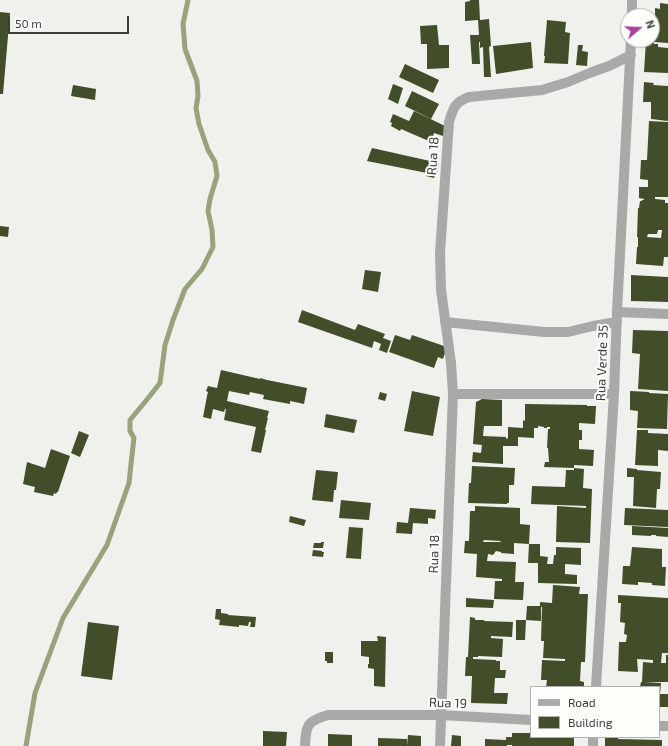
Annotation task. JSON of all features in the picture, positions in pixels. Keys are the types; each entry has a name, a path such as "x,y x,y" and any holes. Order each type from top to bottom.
{"street":[{"name":"Rua Verde 35","path":"596,686 614,394 630,48"},
{"name":"Rua 18","path":"440,746 453,394 441,290 440,253 449,122 455,107 461,100 542,90 568,82 609,66 630,55"},
{"path":"445,322 521,330 568,332 593,326 617,317 668,314"},
{"path":"453,394 614,394"},
{"name":"Rua 19","path":"305,746 306,732 310,723 316,718 328,715 441,715 530,720"}],"building":[{"path":"470,0 479,0 480,20 489,19 491,77 484,77 483,47 480,48 480,42 479,42 480,64 472,64 470,35 479,35 478,20 465,21 465,2"},
{"path":"660,3 668,4 668,43 660,42"},
{"path":"0,12 10,13 3,94 0,94"},
{"path":"547,20 566,22 565,32 570,33 568,64 544,63"},
{"path":"437,25 439,45 449,45 449,68 427,69 427,44 421,44 420,26"},
{"path":"531,42 533,68 496,74 493,46"},
{"path":"578,45 583,45 582,51 588,52 587,66 576,65"},
{"path":"646,48 668,48 668,73 644,72"},
{"path":"405,64 439,80 433,93 399,77"},
{"path":"644,82 654,83 653,85 668,86 668,121 651,119 651,102 643,102"},
{"path":"393,84 403,88 398,104 388,99"},
{"path":"73,85 96,89 95,100 71,96"},
{"path":"412,91 439,104 431,119 405,106"},
{"path":"414,111 445,126 443,136 434,133 431,142 401,129 400,131 391,126 392,123 390,122 393,114 409,121"},
{"path":"649,121 668,122 668,197 655,197 655,199 665,200 665,203 668,203 668,257 664,257 663,266 636,264 638,247 638,208 640,201 644,200 639,198 639,187 648,187 648,180 640,179 641,160 647,160","holes":["658,230 662,230 661,238 647,237 648,234 657,234"]},
{"path":"372,148 439,163 437,175 435,175 434,178 426,176 427,173 367,161"},
{"path":"0,226 9,227 8,237 0,236"},
{"path":"365,270 381,272 378,292 362,289"},
{"path":"631,275 668,277 668,302 631,301"},
{"path":"302,310 355,330 358,324 385,334 383,338 391,341 387,353 379,350 381,344 374,341 372,348 298,322"},
{"path":"633,330 668,331 668,391 638,389 640,354 632,353"},
{"path":"395,335 410,340 412,335 447,347 443,359 438,357 434,368 389,352"},
{"path":"221,370 307,388 304,404 290,401 290,404 263,399 264,395 250,392 249,395 229,391 227,401 269,411 261,453 251,451 256,427 224,420 226,409 224,412 213,409 211,419 203,417 208,392 206,391 208,386 217,388"},
{"path":"412,391 440,397 433,436 404,431"},
{"path":"630,391 668,394 667,429 637,428 638,411 630,410"},
{"path":"380,392 387,394 385,401 378,399"},
{"path":"482,399 502,400 502,426 484,426 483,436 506,437 506,439 508,438 508,427 523,428 523,420 525,421 525,404 596,406 595,424 579,423 579,430 582,430 582,440 579,440 579,449 594,450 593,466 574,465 574,468 544,467 545,462 549,462 547,448 548,429 550,429 550,427 544,428 538,426 538,428 534,428 534,438 518,437 518,446 503,446 503,464 472,462 473,452 481,453 482,445 473,444 476,402"},
{"path":"326,414 357,420 354,433 324,427"},
{"path":"637,430 648,430 648,433 668,434 668,451 658,450 658,466 635,465"},
{"path":"79,431 89,435 80,457 71,453"},
{"path":"51,449 70,456 58,492 56,494 54,493 53,496 34,492 35,487 23,484 27,462 45,468"},
{"path":"472,466 515,468 514,485 509,485 509,503 468,503"},
{"path":"574,468 584,469 583,488 592,489 590,543 556,542 557,506 586,508 586,506 531,504 532,486 565,487 566,470 574,470"},
{"path":"627,468 661,472 660,489 657,489 656,508 633,506 634,477 627,477"},
{"path":"316,470 338,472 333,502 312,500"},
{"path":"341,500 371,503 369,520 339,518"},
{"path":"475,506 520,508 520,524 530,525 529,544 514,543 514,554 496,551 493,555 488,554 487,561 516,562 515,582 524,582 523,600 494,599 495,581 502,581 502,579 476,577 477,554 464,553 465,541 469,541 470,511 475,511","holes":["484,540 501,542 483,542"]},
{"path":"410,508 436,510 435,519 428,518 428,524 413,523 412,534 396,533 397,522 408,523"},
{"path":"625,508 668,510 668,527 624,525"},
{"path":"290,516 306,520 304,526 289,522"},
{"path":"632,526 668,528 668,537 656,535 632,535"},
{"path":"349,527 363,528 361,559 346,558"},
{"path":"324,542 323,548 313,548 314,543"},
{"path":"529,544 540,544 540,556 548,557 547,564 553,564 554,555 556,555 556,547 581,548 581,565 565,564 565,574 577,575 577,584 538,583 538,563 528,563"},
{"path":"632,547 662,549 662,567 666,567 665,586 638,582 638,585 622,584 623,566 630,566"},
{"path":"313,550 324,552 323,557 312,556"},
{"path":"553,585 580,587 579,594 588,594 585,662 581,662 580,681 584,682 584,686 546,686 547,680 541,680 542,660 565,661 565,659 543,658 544,641 541,641 542,607 541,621 526,620 527,606 540,606 540,602 552,603"},
{"path":"618,595 668,598 668,653 662,653 661,663 666,663 666,655 668,655 668,682 644,682 661,683 660,694 660,686 640,686 642,682 643,662 653,663 653,660 637,659 638,672 618,671 619,642 626,642 627,635 624,634 625,623 620,622 621,603 618,603"},
{"path":"466,598 494,600 493,608 466,607"},
{"path":"216,609 221,609 221,613 228,615 256,617 255,627 250,627 251,622 249,622 248,626 239,625 239,627 219,625 220,620 215,619"},
{"path":"470,617 475,618 475,620 513,622 512,637 491,636 491,638 503,639 502,657 473,657 473,659 500,661 500,670 506,670 505,678 495,678 494,693 508,693 507,704 471,703 472,676 465,676 466,657 468,657"},
{"path":"516,620 526,620 525,640 516,640"},
{"path":"88,622 119,626 112,680 81,676"},
{"path":"377,636 386,637 385,687 374,686 374,669 368,668 369,657 361,656 361,641 378,641"},
{"path":"325,652 333,652 333,663 327,663 327,661 325,661"},
{"path":"660,694 668,694 668,707 660,707"},
{"path":"263,731 287,732 286,746 263,746"},
{"path":"512,733 530,733 530,738 574,738 574,746 485,746 485,739 506,740 506,737 512,737"},
{"path":"328,734 352,735 352,746 328,746"},
{"path":"408,735 421,736 421,746 407,746"},
{"path":"452,735 461,736 461,746 451,746"},
{"path":"378,738 407,739 407,746 378,746"},
{"path":"605,738 662,740 662,746 605,746"}],"waterway":[{"path":"26,746 35,693 63,618 107,545 129,483 134,438 130,431 130,420 160,383 165,345 185,289 202,269 213,247 212,230 208,211 217,176 215,162 208,150 199,124 196,108 198,96 197,81 185,49 183,24 188,0"}]}
